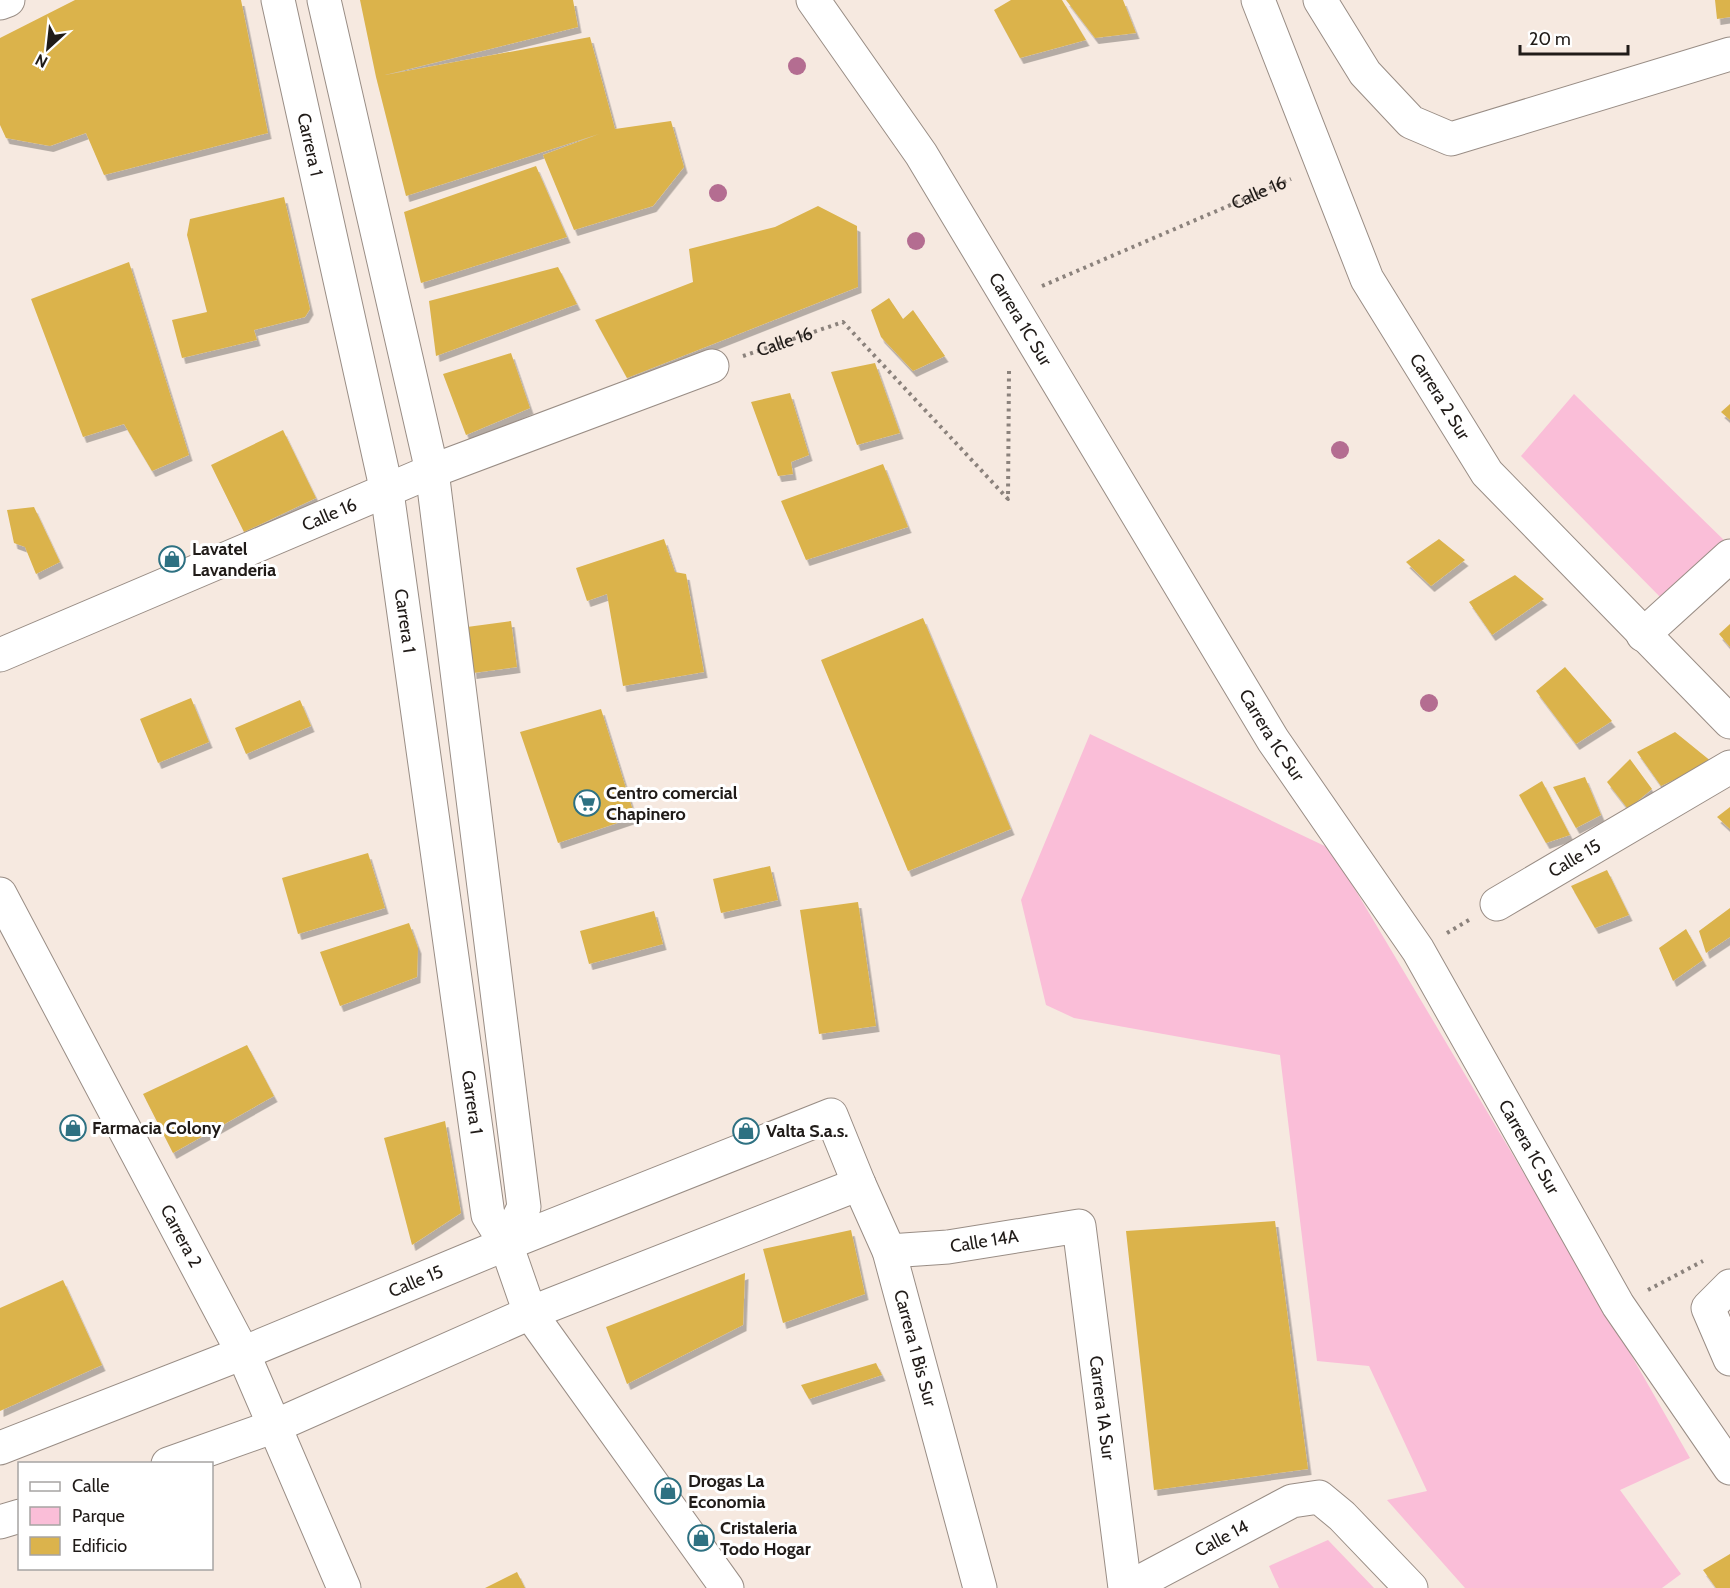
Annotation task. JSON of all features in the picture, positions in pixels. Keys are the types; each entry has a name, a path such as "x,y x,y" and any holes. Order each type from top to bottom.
{"main road":[{"path":"0,3 8,0"},
{"name":"Carrera 1","path":"278,0 387,492 488,1215 506,1244 530,1313 727,1588"},
{"path":"324,0 432,471 524,1207 506,1244"},
{"name":"Carrera 1C Sur","path":"813,0 921,154 1273,740 1418,950 1618,1305 1730,1468"},
{"name":"Carrera 2 Sur","path":"1258,0 1367,279 1487,474 1730,722"},
{"path":"1320,0 1365,73 1412,122 1451,139 1730,54"},
{"name":"Calle 16","path":"0,655 432,471 712,366"},
{"path":"1644,635 1730,556"},
{"name":"Calle 15","path":"1497,904 1730,767"},
{"name":"Carrera 2","path":"0,894 243,1353 344,1588"},
{"name":"Calle 15","path":"0,1448 243,1353 506,1244 831,1115"},
{"name":"Carrera 1 Bis Sur","path":"831,1115 889,1251 980,1588"},
{"path":"174,1462 275,1426 530,1313 859,1184"},
{"name":"Calle 14A","path":"889,1251 948,1247 1079,1226"},
{"name":"Carrera 1A Sur","path":"1079,1226 1126,1588"},
{"path":"1730,1286 1708,1308 1730,1359"},
{"name":"Calle 14","path":"1126,1588 1292,1502 1319,1497 1342,1516 1411,1588"},
{"path":"0,1522 18,1516"}],"path":[{"name":"Calle 16","path":"1009,301 1322,165"},
{"name":"Calle 16","path":"712,366 843,322 1008,499 1009,371"},
{"path":"1418,950 1497,904"},
{"path":"1618,1305 1705,1260"}],"green space":[{"path":"1574,394 1730,546 1668,605 1521,456"},
{"path":"1090,734 1331,849 1614,1325 1690,1458 1620,1490 1681,1574 1662,1588 1465,1588 1387,1500 1427,1491 1369,1366 1317,1361 1280,1055 1074,1018 1046,1005 1021,900"},
{"path":"1328,1540 1374,1588 1279,1588 1269,1566"}],"building":[{"path":"75,0 241,0 268,133 104,175 86,133 50,146 6,138 0,125 0,38"},
{"path":"360,0 573,0 578,27 385,75 590,37 615,129 671,121 684,167 653,206 574,230 543,155 599,134 406,196 376,77"},
{"path":"1011,0 1062,0 1086,40 1020,58 994,10"},
{"path":"1066,0 1123,0 1136,33 1095,38"},
{"path":"1715,0 1730,0 1730,17 1717,19"},
{"path":"536,166 567,237 421,283 404,212"},
{"path":"284,197 310,309 305,317 254,330 257,340 182,358 172,320 207,312 187,235 190,219"},
{"path":"818,206 857,226 858,287 627,378 595,320 693,282 689,249 775,227"},
{"path":"129,262 189,455 152,471 124,424 83,437 31,299"},
{"path":"558,267 577,304 436,356 429,301"},
{"path":"889,298 903,319 913,310 945,356 913,371 881,337 871,310"},
{"path":"511,353 530,408 466,435 443,374"},
{"path":"875,363 900,433 857,445 831,372"},
{"path":"790,393 809,455 791,462 793,474 778,476 751,402"},
{"path":"1730,404 1730,420 1721,412"},
{"path":"283,430 316,498 244,532 211,465"},
{"path":"883,464 908,527 806,560 781,501"},
{"path":"34,507 60,562 36,574 25,547 14,543 7,510"},
{"path":"664,539 675,572 686,574 704,672 623,686 607,594 587,601 576,568"},
{"path":"1439,539 1465,560 1431,586 1406,562"},
{"path":"1515,575 1544,599 1492,635 1469,602"},
{"path":"923,618 1011,829 908,871 821,660"},
{"path":"511,621 517,667 473,673 467,627"},
{"path":"1730,624 1730,647 1719,634"},
{"path":"1565,667 1612,721 1576,744 1536,691"},
{"path":"191,698 209,742 158,763 140,719"},
{"path":"300,700 311,726 246,754 235,728"},
{"path":"601,709 635,817 558,843 520,732"},
{"path":"1675,732 1712,762 1661,786 1637,752"},
{"path":"1630,759 1652,789 1628,809 1607,782"},
{"path":"1585,777 1601,815 1576,828 1553,787"},
{"path":"1542,781 1570,835 1546,843 1519,795"},
{"path":"1730,807 1730,829 1717,817"},
{"path":"368,853 385,908 298,934 282,878"},
{"path":"770,866 778,900 721,913 713,879"},
{"path":"1607,870 1629,915 1595,928 1571,886"},
{"path":"858,902 876,1026 819,1034 800,910"},
{"path":"1730,908 1730,937 1706,953 1699,931"},
{"path":"654,911 663,944 589,964 580,931"},
{"path":"409,923 418,948 417,977 340,1006 320,952"},
{"path":"1686,929 1703,960 1673,981 1659,948"},
{"path":"247,1045 274,1096 173,1153 143,1094"},
{"path":"445,1121 461,1213 412,1245 384,1138"},
{"path":"1275,1221 1308,1469 1154,1490 1126,1231"},
{"path":"851,1230 865,1294 783,1323 763,1249"},
{"path":"745,1273 743,1325 627,1384 606,1327"},
{"path":"63,1280 102,1365 0,1411 0,1308"},
{"path":"876,1363 882,1375 809,1399 801,1385"},
{"path":"1730,1554 1730,1588 1716,1588 1703,1570"},
{"path":"517,1572 525,1588 485,1588"}],"place":[{"name":"Lavatel Lavanderia","path":"172,559"},
{"name":"Centro comercial Chapinero","path":"587,803"},
{"name":"Farmacia Colony","path":"73,1128"},
{"name":"Valta S.a.s.","path":"746,1131"},
{"name":"Drogas La Economia","path":"668,1491"},
{"name":"Cristaleria Todo Hogar","path":"701,1538"}]}
